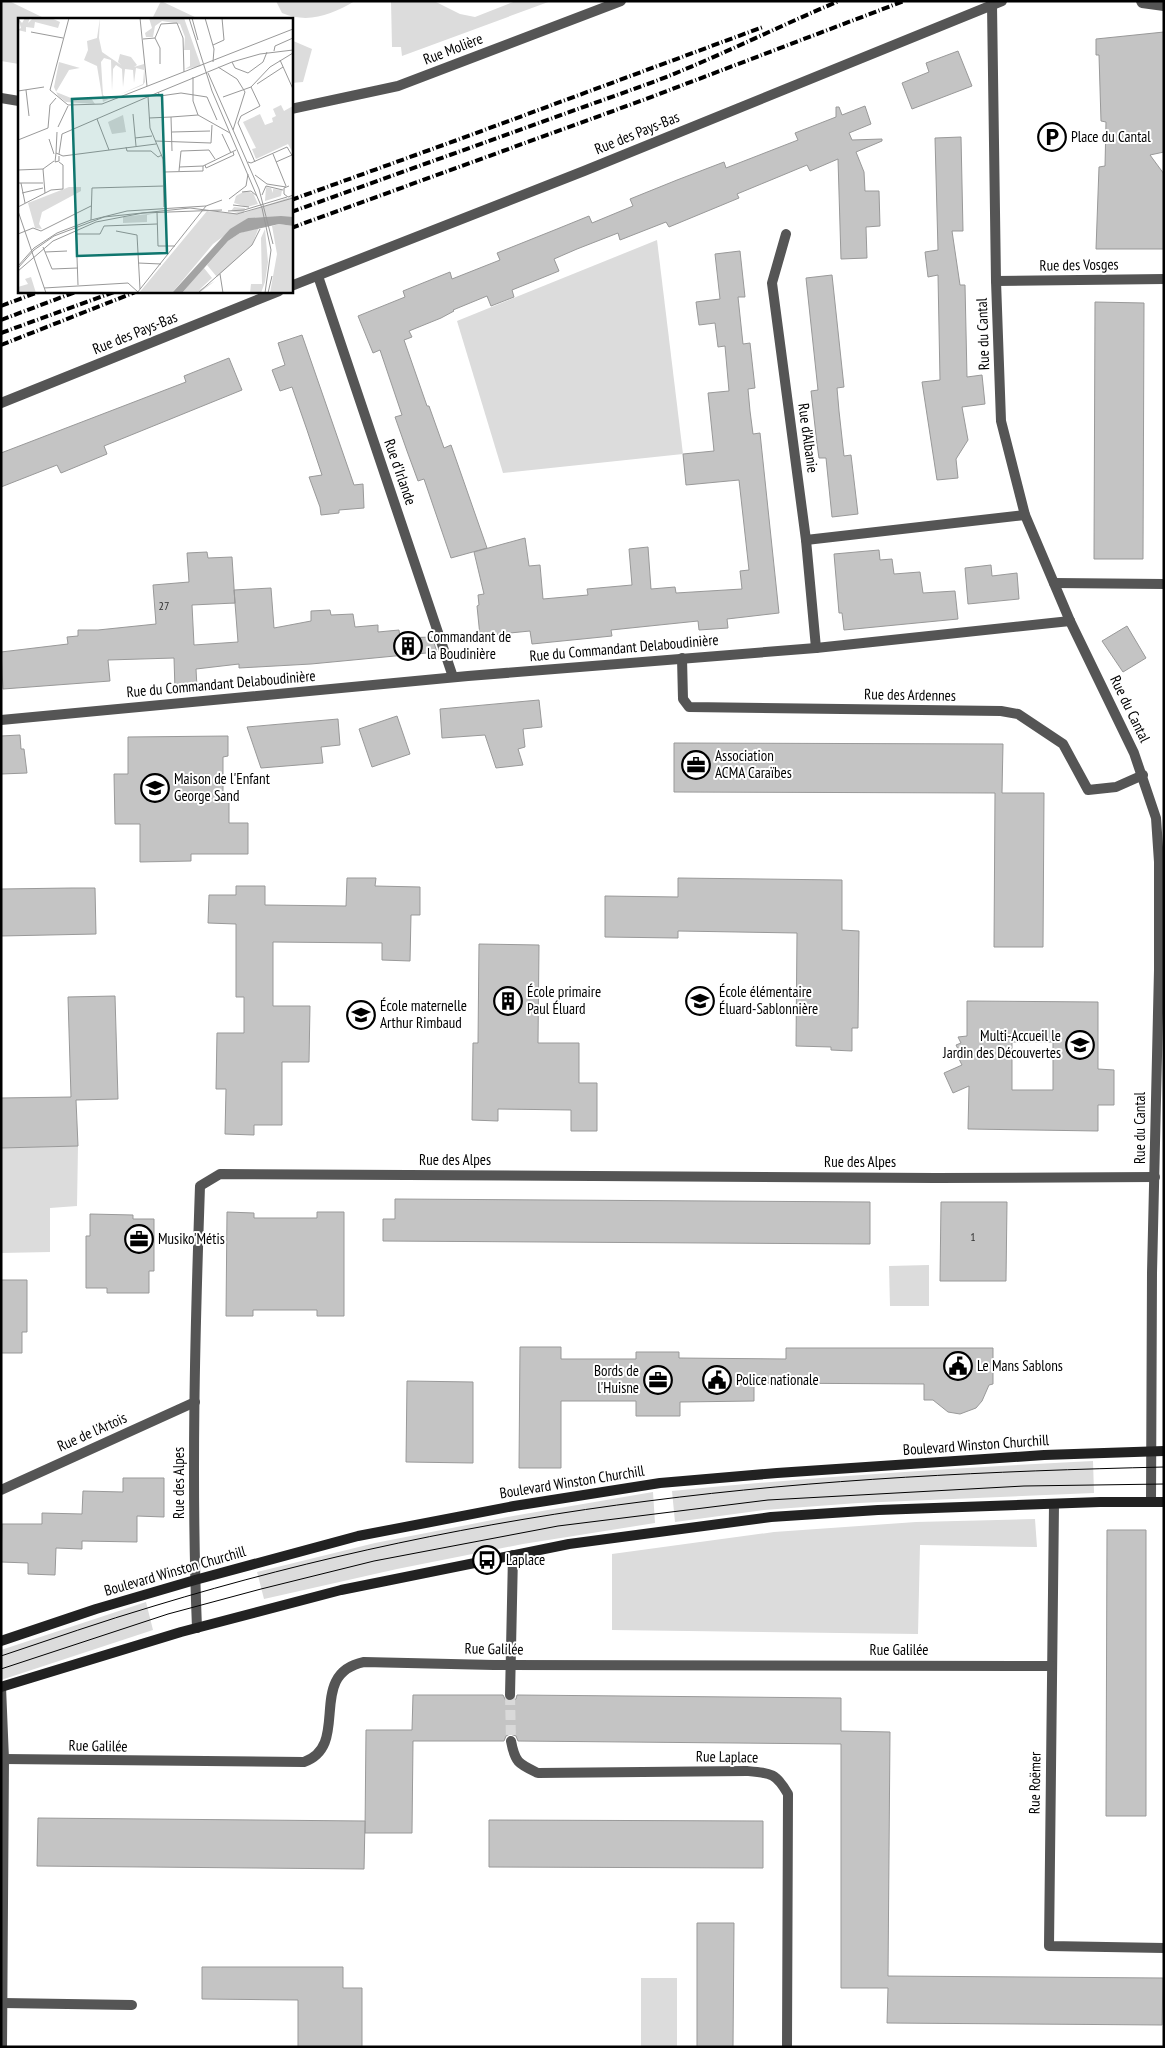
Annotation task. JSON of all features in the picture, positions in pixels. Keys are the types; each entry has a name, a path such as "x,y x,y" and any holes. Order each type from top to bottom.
{"street":[{"name":"Rue Molière","path":"292,109 398,86 621,1"},
{"path":"1141,1 1142,3 1164,6"},
{"name":"Rue des Pays-Bas","path":"292,286 593,167 997,3"},
{"name":"Rue du Cantal","path":"997,3 996,281 1001,420 1025,516 1070,621 1134,753 1156,818 1159,862 1158,970 1160,990 1152,1273 1151,1502"},
{"path":"1,98 18,101"},
{"name":"Rue d'Albanie","path":"786,234 772,283 806,540 816,648"},
{"name":"Rue d'Irlande","path":"318,276 453,677"},
{"name":"Rue des Vosges","path":"996,281 1164,279"},
{"name":"Rue des Pays-Bas","path":"1,403 277,292"},
{"path":"806,540 1025,516"},
{"path":"1054,583 1164,584"},
{"name":"Rue du Commandant Delaboudinière","path":"1,720 453,677 816,648 1070,621"},
{"name":"Rue des Ardennes","path":"682,658 682,699 689,707 1001,711 1018,714 1062,744 1088,790 1116,787 1143,776"},
{"name":"Rue des Alpes","path":"197,1628 193,1510 200,1186 220,1174 926,1178 1155,1177"},
{"name":"Rue de l'Artois","path":"1,1490 195,1402"},
{"name":"Boulevard Winston Churchill","path":"1,1642 96,1609 358,1536 514,1506 660,1483 1044,1455 1164,1451"},
{"path":"2,2047 4,1759 1,1687 197,1628 341,1590 569,1544 771,1517 878,1510 1164,1502"},
{"name":"Rue Roëmer","path":"1054,1504 1048,1946 1164,1948"},
{"path":"510,1695 513,1555"},
{"name":"Rue Galilée","path":"4,1759 304,1762 317,1754 328,1737 331,1692 336,1680 346,1670 357,1664 372,1662 511,1665 1052,1666"},
{"name":"Rue Laplace","path":"511,1741 514,1757 524,1766 538,1773 747,1771 766,1772 780,1779 788,1794 787,2047"},
{"path":"3,2003 132,2005"}],"shaded area":[{"path":"1,1 9,1 44,18 18,18 18,64 1,61"},
{"path":"161,1 197,18 152,18"},
{"path":"276,1 355,1 328,14 301,18 282,13"},
{"path":"391,1 434,1 460,14 475,17 516,1 551,1 402,56 401,47 392,47"},
{"path":"292,40 312,49 303,82 292,83"},
{"path":"657,240 683,454 503,473 457,321"},
{"path":"78,1146 77,1206 50,1208 50,1252 1,1253 1,1148"},
{"path":"929,1265 929,1306 890,1306 889,1266"},
{"path":"1093,1461 1094,1493 858,1503 764,1510 675,1522 672,1491 882,1473"},
{"path":"653,1492 655,1523 523,1544 397,1569 264,1599 257,1572 375,1543 513,1516"},
{"path":"1035,1519 1037,1547 920,1545 918,1634 612,1630 612,1554 774,1532 916,1522"},
{"path":"146,1602 153,1630 1,1680 1,1650"},
{"path":"641,1978 677,1978 677,2047 641,2047"}],"building":[{"path":"1164,32 1164,152 1150,155 1164,174 1164,249 1096,249 1099,167 1105,166 1106,122 1101,121 1099,55 1096,55 1096,39"},
{"path":"958,51 972,86 912,109 902,83 929,72 926,63"},
{"path":"865,106 871,124 849,133 852,140 882,139 882,141 856,152 864,172 865,191 879,191 880,226 866,227 867,258 841,259 838,159 810,171 807,165 737,194 739,198 669,227 666,222 620,240 618,233 577,249 554,259 559,271 512,290 514,297 491,306 487,296 409,331 412,337 404,340 427,406 429,406 444,448 451,445 487,548 451,558 424,479 418,481 395,417 402,415 380,350 373,353 358,316 405,297 403,291 450,272 452,279 500,260 497,253 589,216 592,223 633,206 630,199 677,180 724,162 726,168 798,140 795,133 836,117 836,107 839,107 842,115"},
{"path":"961,137 963,231 952,231 960,285 965,285 967,377 982,375 985,404 962,407 968,440 956,459 958,478 937,480 922,382 940,380 938,275 928,277 925,252 938,250 935,138"},
{"path":"740,251 745,297 738,297 743,344 750,343 755,388 748,389 750,411 753,434 760,433 779,613 727,619 728,628 699,630 698,621 611,630 612,636 532,644 530,631 480,636 477,606 479,605 478,595 484,594 474,552 525,538 529,566 540,565 543,599 588,595 587,589 632,585 629,549 648,547 651,589 675,587 676,593 742,589 740,571 749,570 739,480 686,485 683,454 714,451 708,393 729,391 725,346 718,347 715,323 699,325 696,302 720,299 715,254"},
{"path":"832,275 844,387 837,388 839,411 844,456 851,455 858,514 832,517 826,458 819,458 811,391 818,390 806,278"},
{"path":"1095,302 1144,303 1143,559 1094,559"},
{"path":"302,335 354,485 363,484 364,508 339,510 339,513 321,515 309,477 322,475 307,430 292,387 280,391 272,370 285,365 278,343"},
{"path":"229,358 242,390 104,446 107,454 61,473 57,465 1,487 1,453 186,382 184,376"},
{"path":"879,550 880,560 892,559 894,574 920,572 923,593 955,591 958,619 844,630 842,613 839,613 834,554"},
{"path":"207,552 208,558 232,557 234,590 271,588 274,628 311,621 311,611 330,610 331,615 353,614 355,627 378,625 378,632 399,630 400,638 432,637 437,652 311,664 239,668 239,664 196,669 197,688 175,690 174,658 108,660 110,681 3,689 1,652 68,644 67,637 78,636 78,630 98,630 156,624 153,585 189,582 187,553","holes":["235,603 238,642 194,645 192,605"]},
{"path":"991,565 992,576 1017,573 1019,599 968,604 965,568"},
{"path":"1127,626 1146,658 1123,672 1102,641"},
{"path":"539,700 542,727 523,729 525,747 518,749 523,765 496,768 485,735 442,738 440,709"},
{"path":"397,716 410,754 372,767 359,729"},
{"path":"338,719 340,745 321,747 323,763 261,768 247,727"},
{"path":"20,735 21,749 24,749 27,773 1,774 1,736"},
{"path":"228,736 228,756 223,757 223,796 229,796 229,823 248,823 248,854 191,854 191,861 140,862 140,824 115,824 114,774 128,774 128,737"},
{"path":"674,743 1003,744 1002,793 1044,793 1043,947 994,947 995,793 674,792"},
{"path":"347,878 376,878 375,886 420,887 420,915 411,915 410,961 382,960 382,943 273,942 273,1006 310,1006 309,1062 282,1062 282,1125 254,1125 254,1135 225,1134 226,1089 216,1089 217,1033 244,1033 244,997 236,997 236,924 208,923 209,895 236,895 236,886 265,886 265,905 346,906"},
{"path":"678,878 842,880 842,930 859,931 858,1028 852,1028 852,1051 831,1050 831,1047 796,1046 797,933 678,931 678,938 605,937 605,896 678,897"},
{"path":"95,888 96,934 1,936 1,889"},
{"name":"École primaire Paul Éluard","path":"479,944 539,945 538,1043 579,1043 579,1083 597,1083 597,1131 571,1131 571,1110 498,1109 498,1121 472,1120 473,1043 478,1043"},
{"path":"115,996 118,1099 76,1100 78,1146 1,1148 1,1098 71,1097 68,997"},
{"path":"967,1001 1098,1002 1098,1069 1114,1070 1114,1105 1098,1105 1098,1131 968,1129 969,1086 953,1093 944,1073 962,1065 958,1057 961,1055 956,1045 961,1043 958,1037 967,1036","holes":["1012,1042 1053,1042 1053,1090 1012,1090"]},
{"path":"395,1199 870,1202 870,1244 383,1241 383,1219 395,1219"},
{"path":"941,1202 1007,1202 1006,1281 940,1281"},
{"path":"227,1212 254,1213 254,1218 317,1218 317,1212 344,1212 344,1316 317,1316 317,1310 253,1310 253,1316 226,1316"},
{"path":"90,1214 133,1215 133,1219 154,1219 154,1271 149,1271 149,1293 107,1293 107,1288 86,1288 86,1236 90,1236"},
{"path":"1,1280 27,1280 27,1332 22,1332 22,1353 1,1353"},
{"path":"520,1347 561,1347 561,1359 636,1359 636,1352 679,1352 679,1358 786,1359 786,1348 993,1348 993,1384 989,1385 982,1401 976,1408 960,1414 948,1412 933,1400 924,1400 924,1384 754,1383 754,1401 680,1402 680,1416 636,1416 636,1401 561,1401 561,1468 519,1468"},
{"path":"407,1381 473,1382 473,1463 406,1462"},
{"path":"123,1478 164,1478 164,1517 137,1516 137,1542 82,1541 82,1549 56,1548 55,1575 28,1574 28,1563 1,1562 2,1524 42,1524 42,1513 82,1514 83,1491 123,1492"},
{"path":"1107,1530 1146,1530 1146,1816 1106,1816"},
{"path":"413,1695 503,1695 506,1701 510,1702 516,1699 517,1695 841,1698 841,1731 890,1732 888,1976 1163,1978 1162,2025 887,2023 888,1988 841,1988 841,1744 518,1741 516,1736 510,1734 506,1736 504,1741 413,1741 412,1833 365,1833 366,1730 412,1730"},
{"path":"38,1818 365,1821 364,1869 37,1866"},
{"path":"489,1820 763,1821 763,1868 489,1867"},
{"path":"697,1923 734,1923 733,2047 697,2047"},
{"path":"202,1967 343,1967 343,1988 362,1988 362,2047 298,2047 298,2000 202,1999"}],"tunnel":[{"path":"510,1695 511,1741"}],"tram line":[{"path":"1,1656 215,1588 399,1543 523,1519 648,1501 776,1487 905,1477 1164,1467"},
{"path":"1,1669 168,1614 261,1589 374,1561 558,1526 768,1500 1024,1486 1164,1484"}],"railway":[{"path":"292,212 656,81 839,1"},
{"path":"292,228 646,99 904,1"},
{"path":"292,200 763,27"},
{"path":"1,306 38,292"},
{"path":"1,320 75,292"},
{"path":"1,333 114,292"},
{"path":"1,345 135,292"}],"place":[{"name":"Place du Cantal","path":"1052,137"},
{"name":"Commandant de la Boudinière","path":"408,646"},
{"name":"Association ACMA Caraïbes","path":"696,765"},
{"name":"Maison de l'Enfant George Sand","path":"155,788"},
{"name":"École primaire Paul Éluard","path":"508,1001"},
{"name":"École élémentaire Éluard-Sablonnière","path":"700,1001"},
{"name":"École maternelle Arthur Rimbaud","path":"361,1015"},
{"name":"Multi-Accueil le Jardin des Découvertes","path":"1080,1045"},
{"name":"Musiko'Métis","path":"139,1239"},
{"name":"Le Mans Sablons","path":"958,1366"},
{"name":"Bords de l'Huisne","path":"658,1380"},
{"name":"Police nationale","path":"717,1380"},
{"name":"Laplace","path":"487,1560"}]}
